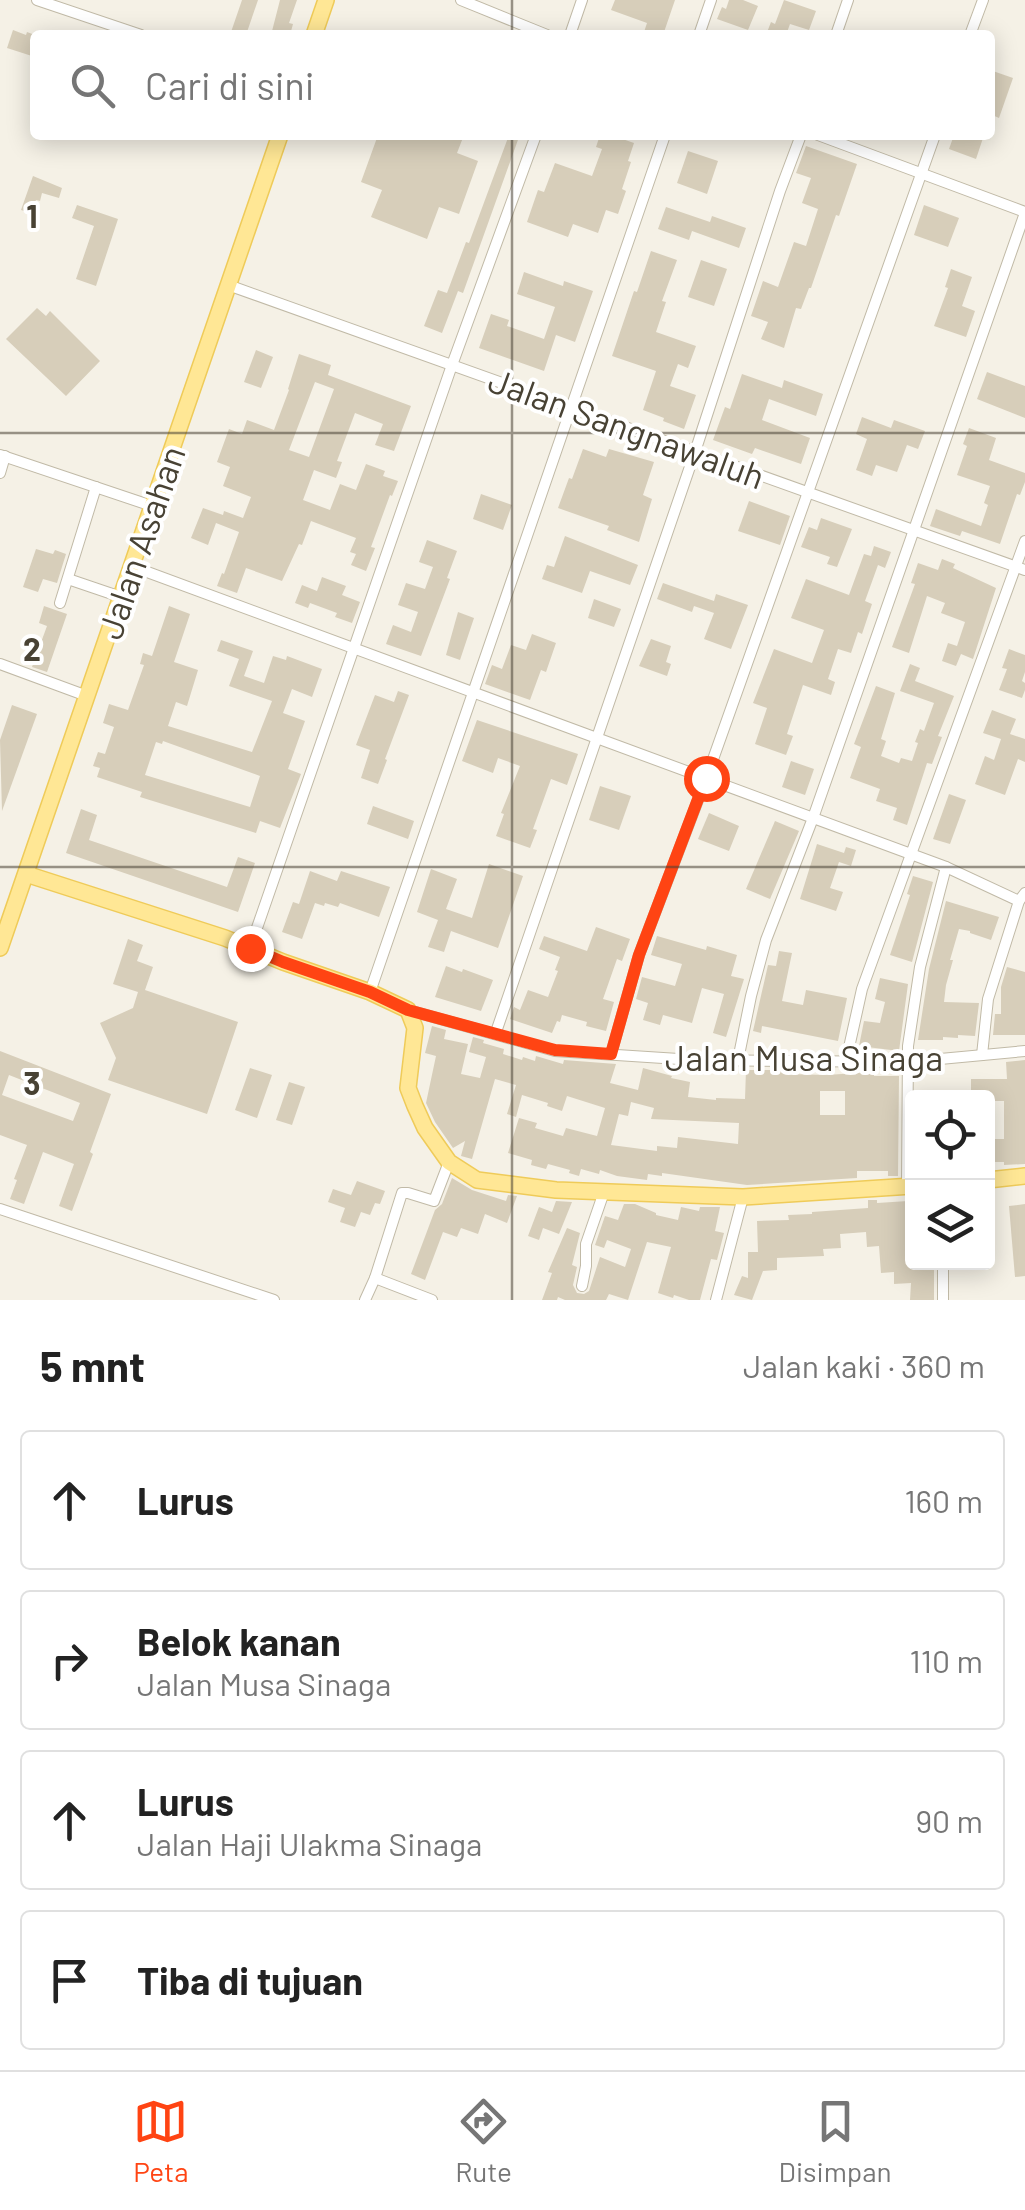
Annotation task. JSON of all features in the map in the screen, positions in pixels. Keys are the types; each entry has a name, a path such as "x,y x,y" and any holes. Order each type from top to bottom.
{"main road":[{"path":"316,30 326,0"},
{"name":"Jalan Asahan","path":"0,948 278,140"},
{"path":"26,874 250,948 408,1010 415,1028 408,1088 425,1128 449,1162 477,1180 556,1190 743,1197 905,1186"},
{"path":"995,1179 1025,1176"}],"street":[{"path":"37,0 126,30"},
{"path":"461,0 535,30"},
{"path":"572,30 582,0"},
{"path":"701,30 710,0"},
{"path":"838,30 848,0"},
{"path":"972,30 982,0"},
{"path":"250,948 534,140"},
{"path":"370,992 663,140"},
{"path":"496,1032 799,140"},
{"path":"738,1060 757,968 1025,213 831,140"},
{"path":"611,1054 639,955 933,140"},
{"name":"Jalan Sangnawaluh","path":"228,284 1020,569"},
{"path":"0,473 2,455 152,506"},
{"path":"60,603 96,487"},
{"path":"846,1061 862,989 1020,569 1025,540"},
{"path":"132,566 1022,897 988,998 982,1055"},
{"path":"68,579 121,597"},
{"path":"0,664 87,696"},
{"path":"910,1180 911,1016 946,868"},
{"name":"Jalan Musa Sinaga","path":"408,1010 555,1050 694,1060 908,1062 1025,1051"},
{"path":"365,1300 402,1194 434,1201 449,1162"},
{"path":"582,1286 586,1244 604,1192"},
{"path":"716,1300 743,1197"},
{"path":"0,1209 274,1300"},
{"path":"943,1270 943,1300"},
{"path":"375,1278 432,1300"}],"building":[{"path":"242,0 258,0 248,30 232,30"},
{"path":"280,0 297,0 289,23 293,24 291,30 272,30"},
{"path":"615,0 675,0 665,30 645,30 647,23 611,10"},
{"path":"729,0 758,6 748,30 717,19"},
{"path":"784,0 816,11 809,30 790,24 788,30 768,30 771,22 775,24"},
{"path":"13,30 30,33 30,55 7,48"},
{"path":"995,72 1013,78 999,118 995,116"},
{"path":"376,140 462,140 457,153 478,161 459,214 439,207 427,239 371,217 382,190 361,182"},
{"path":"507,140 518,140 463,293 458,291 442,333 424,326 438,290 447,293 466,242 469,243"},
{"path":"598,140 634,143 618,214 606,210 598,233 573,224 568,237 527,222 538,190 544,192 555,163 592,176 602,149 596,147"},
{"path":"952,140 982,140 976,159 949,149"},
{"path":"806,146 857,164 811,288 801,309 796,308 784,348 761,339 768,322 751,316 763,281 778,287 794,242 806,246 818,209 802,203 811,178 796,173"},
{"path":"688,151 718,161 707,194 677,183"},
{"path":"33,176 62,188 59,198 42,193 31,213 21,210"},
{"path":"77,205 118,219 96,286 76,279 94,226 72,218"},
{"path":"924,205 959,218 948,247 914,235"},
{"path":"666,207 710,222 712,216 746,228 739,248 692,231 689,240 658,229"},
{"path":"651,251 677,260 656,332 696,346 688,368 678,364 670,386 696,395 684,429 643,410 656,371 612,356"},
{"path":"701,260 727,269 714,306 688,297"},
{"path":"951,269 972,277 962,306 975,311 966,337 934,326"},
{"path":"524,272 563,286 564,281 593,291 575,342 556,335 544,371 479,348 491,314 509,320 507,326 544,339 555,307 517,294"},
{"path":"37,308 46,316 50,311 100,361 66,396 6,339"},
{"path":"256,350 273,357 261,388 244,382"},
{"path":"299,354 331,365 328,375 411,406 394,451 375,445 383,424 355,413 337,461 342,462 336,478 314,470 303,500 330,510 340,484 356,490 366,464 398,481 371,547 375,548 366,571 351,565 356,554 350,552 356,538 311,521 282,581 246,568 237,593 217,586 239,532 216,523 208,545 191,538 203,508 243,518 251,497 223,486 230,467 217,462 229,429 242,434 247,420 274,430","holes":["315,382 334,389 309,457 289,450"]},
{"path":"987,372 1025,386 1025,418 977,399"},
{"path":"742,374 782,388 784,380 823,394 816,416 769,399 762,420 810,438 801,464 755,448 752,454 713,440 725,407 730,409"},
{"path":"862,417 891,428 894,420 925,431 918,449 907,445 897,472 876,465 872,476 856,470 867,439 856,434"},
{"path":"969,428 996,438 989,460 1025,473 1000,544 962,531 960,536 930,526 936,509 981,526 990,486 957,475"},
{"path":"583,449 606,457 609,449 654,462 643,495 652,499 639,542 607,530 609,526 558,508"},
{"path":"481,494 512,505 503,530 473,519"},
{"path":"749,501 790,516 780,545 738,531"},
{"path":"821,518 852,529 837,567 827,564 830,557 801,547 809,527 817,530"},
{"path":"565,536 638,565 630,585 590,571 582,593 542,579 547,565 554,567"},
{"path":"427,540 457,551 421,656 386,644 393,625 411,632 418,612 398,605 406,583 425,589 433,567 419,562"},
{"path":"874,546 891,552 885,568 878,565 865,601 872,604 862,634 858,632 851,653 838,649 828,679 835,682 831,695 803,685 787,734 793,736 786,755 755,744 767,708 753,703 774,649 812,663 824,630 791,618 806,579 849,595 864,554 871,556"},
{"path":"36,549 66,554 57,583 43,579 38,592 23,587"},
{"path":"942,559 996,588 973,659 961,654 956,666 942,661 948,643 957,646 965,622 941,613 945,603 927,596 909,653 892,647 915,584 911,583 918,563 938,570"},
{"path":"322,577 346,586 342,595 360,602 352,623 310,603 308,608 295,603 302,585 317,591"},
{"path":"663,583 714,601 716,594 748,605 731,649 704,639 714,613 694,606 692,612 657,599"},
{"path":"594,599 621,609 614,627 588,618"},
{"path":"44,606 67,614 47,672 32,667 47,626 39,623"},
{"path":"169,606 190,614 174,662 198,670 187,706 176,702 168,726 252,752 272,701 229,686 239,659 217,651 221,640 253,651 244,676 264,683 273,656 286,660 287,656 322,669 312,697 292,689 283,713 305,721 288,769 301,774 280,828 260,821 256,833 140,797 142,792 97,777 100,768 93,766 98,752 105,754 114,727 103,723 109,704 128,710 144,665 140,664 143,653 152,656","holes":["163,741 260,776 250,807 145,775 156,742"]},
{"path":"458,612 474,618 460,660 446,655"},
{"path":"532,634 556,643 530,700 485,684 492,665 502,669 511,645 526,650"},
{"path":"651,639 671,646 667,676 639,666"},
{"path":"1009,649 1025,655 1022,698 999,690"},
{"path":"910,664 920,668 915,681 954,696 907,825 893,820 897,808 876,801 880,789 850,778 861,747 854,744 876,686 895,693 881,739 886,741 881,756 899,763 901,758 912,761 918,743 915,742 920,729 924,731 934,703 900,691"},
{"path":"398,691 409,695 378,784 361,778 370,750 356,745 375,695 394,702"},
{"path":"12,705 37,714 2,811 0,740"},
{"path":"992,710 1016,719 1010,734 1025,739 1025,762 1018,759 1005,795 975,784 985,756 994,760 1001,739 983,733"},
{"path":"477,720 578,754 567,785 551,779 530,848 496,836 520,766 498,758 493,773 462,761"},
{"path":"791,761 814,769 805,795 782,787"},
{"path":"600,786 631,796 619,830 589,820"},
{"path":"949,794 966,800 950,844 933,839"},
{"path":"373,806 414,821 408,839 367,824"},
{"path":"81,809 97,815 89,840 227,887 238,857 255,863 238,912 66,853"},
{"path":"709,813 739,826 729,851 698,839"},
{"path":"775,821 799,831 770,899 746,889"},
{"path":"817,844 844,853 846,847 856,850 851,866 839,862 830,888 843,892 836,911 800,899"},
{"path":"489,864 523,876 498,948 451,931 444,952 428,947 438,920 417,912 431,869 457,879 446,909 472,918"},
{"path":"310,871 337,881 341,871 390,887 379,917 340,903 338,907 315,903 302,939 282,932 293,902 299,904"},
{"path":"913,876 933,882 912,962 890,955"},
{"path":"946,901 999,917 991,940 959,929 950,960 944,1002 979,1003 975,1036 918,1040 929,969"},
{"path":"596,927 630,939 622,961 617,959 603,999 614,1002 606,1031 562,1015 552,1033 510,1019 514,1007 520,1010 528,990 548,997 560,957 539,949 544,936 587,951"},
{"path":"657,936 737,955 731,976 744,979 726,1037 713,1033 724,994 702,988 692,1023 663,1015 660,1025 643,1020 648,1003 636,999 642,977 675,986 682,964 651,955"},
{"path":"128,939 143,945 137,961 153,967 145,990 238,1022 207,1114 108,1080 116,1058 100,1023 133,1008 138,992 113,984"},
{"path":"779,951 792,953 782,1001 803,1005 806,990 847,998 838,1041 762,1026 761,1033 753,1031 768,965 776,966"},
{"path":"446,966 493,980 481,1011 435,997"},
{"path":"1007,967 1025,972 1025,1035 993,1035 995,1014 1001,1014 1001,987"},
{"path":"880,978 908,984 899,1051 859,1046 864,1021 880,1023 885,1002 875,999"},
{"path":"432,1026 446,1030 444,1039 468,1044 461,1074 480,1078 486,1057 469,1052 473,1037 522,1060 523,1057 535,1061 536,1056 563,1064 564,1060 616,1064 610,1083 638,1090 643,1068 690,1082 688,1097 716,1100 745,1099 746,1070 826,1075 874,1072 874,1076 899,1076 898,1176 888,1176 888,1171 857,1171 857,1178 747,1185 662,1173 648,1174 647,1180 600,1170 599,1174 581,1169 579,1176 548,1164 546,1169 508,1153 519,1118 537,1123 535,1128 563,1136 566,1128 597,1136 605,1108 567,1096 562,1111 522,1095 516,1117 507,1114 516,1085 495,1079 472,1159 461,1156 465,1141 453,1148 426,1103 436,1056 425,1053","holes":["820,1091 845,1091 845,1115 820,1115","631,1102 654,1108 651,1119 739,1123 738,1144 678,1137 677,1148 657,1146 657,1151 611,1145 619,1114 628,1116"]},
{"path":"0,1051 111,1094 72,1211 59,1206 74,1164 43,1152 24,1204 10,1199 27,1145 0,1135","holes":["9,1075 80,1103 73,1121 2,1095"]},
{"path":"1025,1060 1025,1164 995,1162 995,1139 1004,1139 1004,1101 995,1101 995,1090 971,1090 971,1079 1007,1079 1006,1062"},
{"path":"250,1068 272,1075 257,1118 235,1110"},
{"path":"289,1082 305,1087 292,1125 276,1120"},
{"path":"452,1178 472,1190 506,1201 508,1195 517,1196 507,1223 485,1214 478,1234 461,1228 457,1237 443,1232 425,1280 411,1274 435,1210 442,1204"},
{"path":"357,1181 385,1191 370,1215 361,1212 355,1227 340,1222 345,1208 328,1202 333,1189 351,1195"},
{"path":"868,1200 905,1201 905,1270 934,1270 934,1300 910,1300 911,1283 894,1284 894,1272 881,1273 879,1246 867,1247 866,1232 840,1234 841,1248 823,1249 824,1256 777,1258 777,1270 763,1271 752,1300 734,1295 742,1276 748,1278 748,1252 758,1252 757,1221 868,1208"},
{"path":"556,1201 572,1202 559,1234 543,1228 539,1240 528,1236 539,1207 552,1212"},
{"path":"624,1204 635,1204 678,1220 681,1207 699,1211 700,1207 720,1207 715,1231 724,1233 717,1260 711,1259 700,1300 658,1293 671,1247 647,1242 628,1300 609,1294 606,1300 542,1300 552,1273 548,1272 567,1228 580,1233 572,1265 577,1267 573,1285 577,1293 589,1291 600,1257 625,1267 631,1249 607,1240 604,1248 595,1245 605,1216 618,1220"},
{"path":"1025,1204 1025,1276 1015,1277 1009,1206"}],"route":[{"path":"250,948 408,1010 555,1050 611,1054 639,955 706,778"}]}
